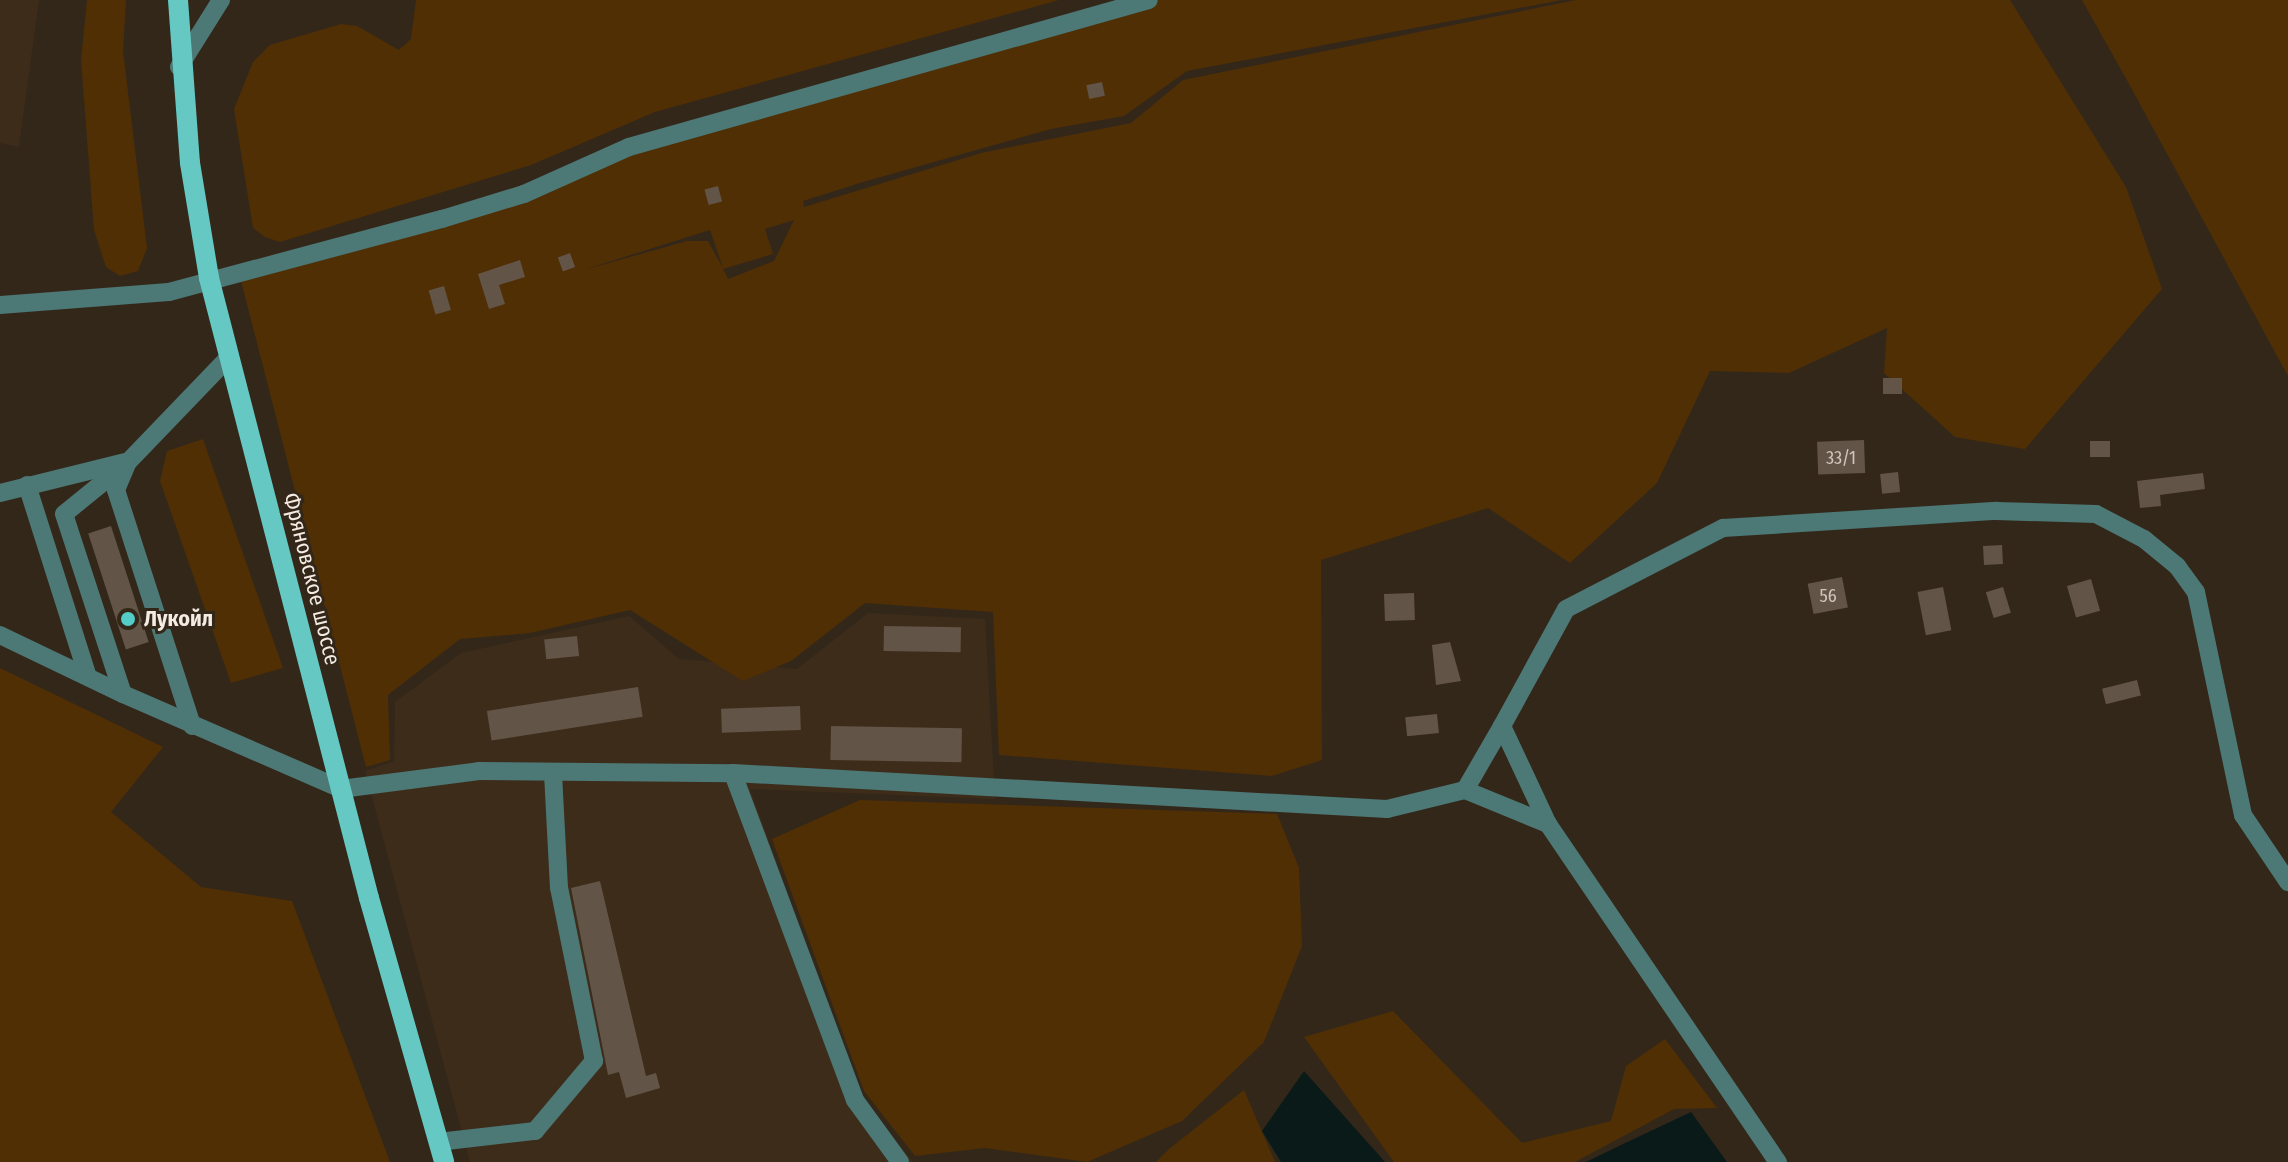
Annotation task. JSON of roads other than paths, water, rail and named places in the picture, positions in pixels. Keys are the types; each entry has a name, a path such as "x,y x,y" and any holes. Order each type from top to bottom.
{"main road":[{"name":"Фряновское шоссе","path":"178,0 179,67 209,278 341,789 441,1152"}],"street":[{"path":"179,67 221,0"},
{"path":"0,305 169,292 209,278 442,219 524,194 629,147 1149,0"},
{"path":"123,694 64,514 128,462 230,356"},
{"path":"0,493 128,462"},
{"path":"128,462 116,490 192,726"},
{"path":"27,485 88,677"},
{"path":"1465,790 1566,609 1723,528 1996,511 2096,514 2144,539 2177,566 2196,592 2243,815 2288,882"},
{"path":"0,635 192,726 341,789 479,771 733,773 1387,809 1465,790 1548,824"},
{"path":"1502,726 1548,824 1778,1162"},
{"path":"441,1152 535,1131 594,1061 559,888 553,772"},
{"path":"733,773 855,1100 900,1162"}],"place":[{"name":"Лукойл","path":"128,619"}]}
